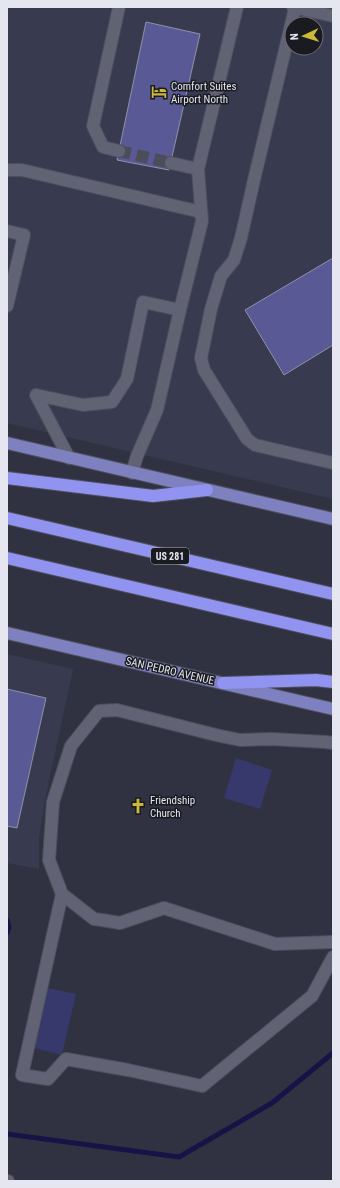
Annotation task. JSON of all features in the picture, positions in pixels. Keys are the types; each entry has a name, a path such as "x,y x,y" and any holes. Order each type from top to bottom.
{"highway":[{"path":"7,478 153,496 207,490"},
{"name":"US 281","path":"7,518 333,594"},
{"path":"7,558 333,634"},
{"path":"223,683 316,680 333,682"}],"main road":[{"path":"7,443 333,519"},
{"name":"SAN PEDRO AVENUE","path":"7,633 333,709"}],"street":[{"path":"119,7 93,126 103,147 119,151"},
{"path":"132,473 137,456 157,410 202,221 198,169 237,7"},
{"path":"333,16 311,9 294,7 241,238 234,260 221,276 211,309 201,358 204,370 247,440 255,445 333,463"},
{"path":"171,163 198,169"},
{"path":"7,170 22,170 201,212"},
{"path":"7,231 24,235 7,306"},
{"path":"69,458 36,395 83,405 112,402 127,380 144,302 180,310"},
{"path":"333,743 271,739 240,740 117,710 100,711 70,746 53,802 49,860 62,894 94,919 120,923 164,908 275,944 333,942"},
{"path":"62,894 22,1075 48,1079 66,1059 128,1070 202,1086 312,996 333,957"}],"shaded area":[{"path":"7,7 333,7 333,499 7,423"},
{"path":"7,654 73,669 45,800 39,838 39,869 7,863"},
{"path":"236,758 272,770 260,809 224,798"},
{"path":"48,988 76,994 62,1055 34,1048"}],"building":[{"name":"Comfort Suites Airport North","path":"146,22 200,34 169,170 117,160"},
{"path":"333,258 333,345 284,375 245,310"},
{"path":"7,689 46,698 17,828 7,826"}],"waterway":[{"path":"7,920 9,927 7,933"},
{"path":"7,1134 179,1157 272,1103 333,1053"}],"tunnel":[{"path":"119,151 171,163"}],"place":[{"name":"Comfort Suites Airport North","path":"159,92"},
{"name":"Friendship Church","path":"138,806"}]}
